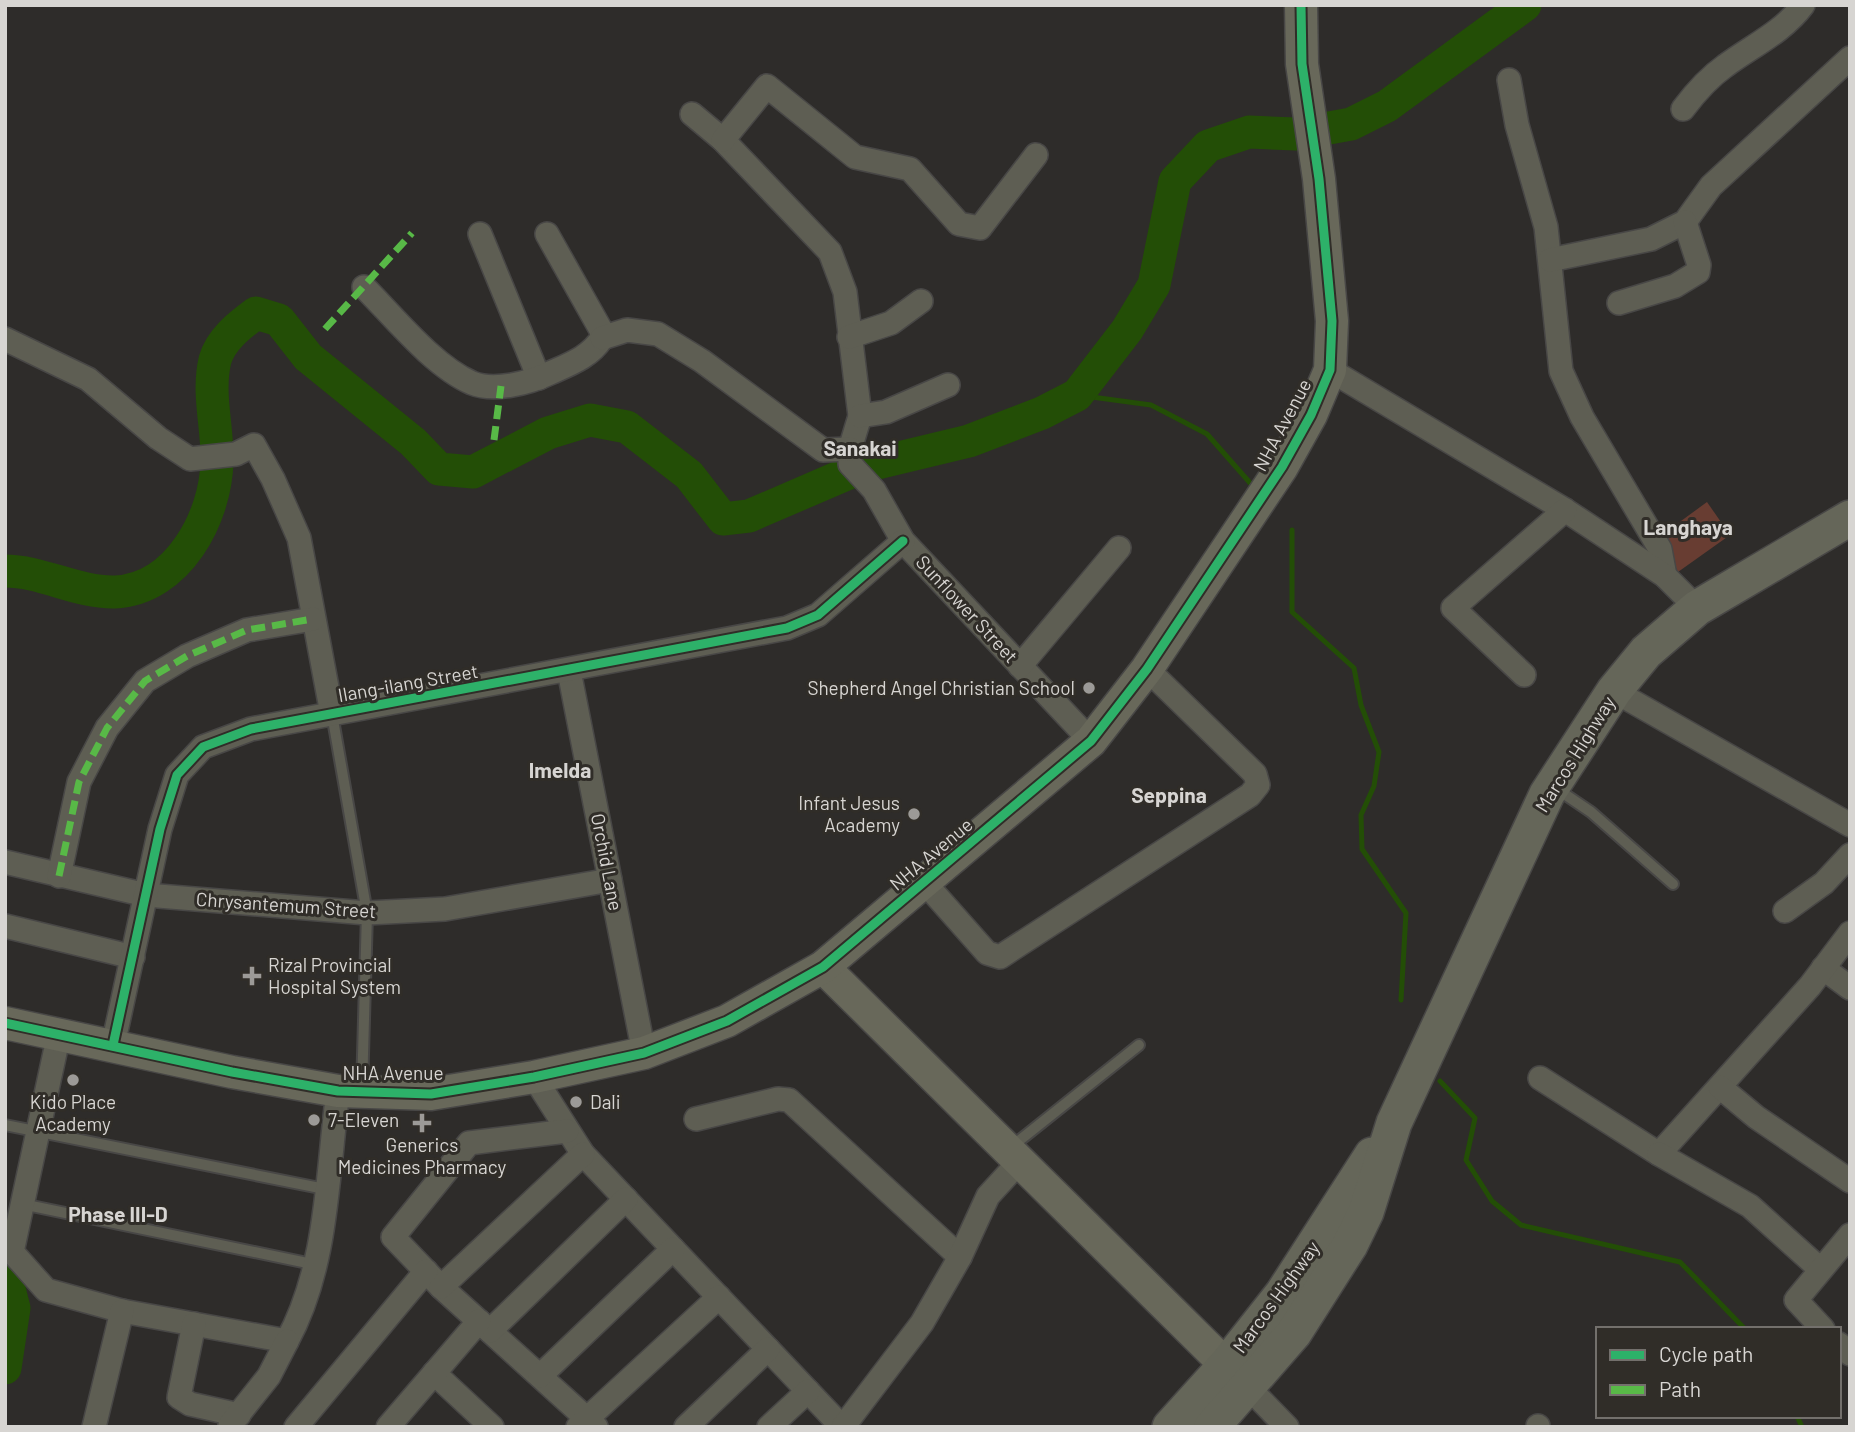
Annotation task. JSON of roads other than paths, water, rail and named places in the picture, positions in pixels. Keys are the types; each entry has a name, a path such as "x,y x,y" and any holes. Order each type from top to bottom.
{"main road":[{"name":"Marcos Highway","path":"1170,1427 1294,1333 1350,1245 1366,1212 1394,1123 1552,786 1614,691 1646,652 1697,608 1850,518"},
{"name":"Marcos Highway","path":"1212,1427 1237,1376"}],"street":[{"name":"NHA Avenue","path":"5,1023 232,1072 350,1093 431,1094 534,1077 644,1053 727,1021 823,967 1091,741 1147,669 1282,467 1311,415 1330,370 1332,321 1319,179 1302,64 1301,5"},
{"path":"1683,109 1698,89 1723,67 1791,21 1803,5"},
{"path":"1550,260 1651,239 1685,222 1711,186 1850,58"},
{"path":"1509,80 1517,125 1546,227 1561,371 1582,417 1660,549 1665,576"},
{"path":"723,139 767,86 855,157 910,169 959,224 980,228 1037,155"},
{"path":"602,338 627,330 657,334 702,361 823,450 850,456 860,416 845,292 830,252 723,139 692,114"},
{"path":"1619,303 1675,286 1698,272 1696,255 1685,222"},
{"path":"480,234 539,378"},
{"path":"364,287 440,362 472,383 500,386 539,378 581,359 595,349 602,338 601,330 547,234"},
{"path":"849,337 891,323 920,301"},
{"path":"5,339 88,379 158,438 190,459 236,454 254,445 299,538 332,714"},
{"path":"1330,370 1565,510 1665,576 1697,608"},
{"path":"860,416 886,412 948,385"},
{"name":"Sunflower Street","path":"850,456 874,490 903,541 1091,741"},
{"path":"1524,675 1453,608 1565,510"},
{"name":"Ilang-ilang Street","path":"113,1045 160,829 177,775 203,747 251,729 787,628 818,615 903,541"},
{"path":"1020,666 1119,548"},
{"path":"59,876 79,782 107,728 145,681 187,656 247,630 313,619"},
{"path":"925,883 987,953 1000,957 1250,795 1258,785 1255,774 1147,669"},
{"name":"Orchid Lane","path":"569,671 644,1053"},
{"path":"1614,691 1850,825"},
{"path":"1785,911 1824,883 1850,855"},
{"name":"Chrysantemum Street","path":"5,862 146,895 367,914 445,909 610,880"},
{"path":"5,926 133,957"},
{"path":"1659,1154 1823,968 1850,933"},
{"path":"823,967 1287,1427"},
{"path":"1823,968 1850,988"},
{"path":"59,1034 37,1133 14,1202 12,1252 46,1290 122,1311 287,1342"},
{"path":"534,1077 583,1154 843,1427 922,1323 960,1257 988,1196 1014,1155"},
{"path":"1540,1078 1659,1154 1750,1206 1819,1269"},
{"path":"1720,1087 1756,1117 1850,1181"},
{"path":"194,1324 179,1397 234,1421 269,1376 303,1311 317,1265 325,1189 350,1093"},
{"path":"696,1119 778,1098 789,1100 960,1257"},
{"path":"567,1131 469,1143 393,1237 588,1424 719,1297"},
{"path":"296,1427 434,1279 583,1154"},
{"path":"388,1427 434,1373 626,1199"},
{"path":"1821,1327 1796,1300 1819,1269 1850,1235"},
{"path":"540,1376 673,1249"},
{"path":"94,1427 122,1311"},
{"path":"686,1427 768,1349"},
{"path":"434,1373 485,1425"},
{"path":"769,1427 808,1391"}],"lane":[{"path":"332,714 367,914 350,1093"},
{"path":"1552,786 1591,812 1673,884"},
{"path":"1014,1155 1139,1045"},
{"path":"5,1125 325,1189"},
{"path":"14,1202 317,1265"}],"waterway":[{"path":"5,571 32,574 87,589 115,592 137,588 157,578 175,564 201,526 215,483 217,449 212,398 215,360 226,339 256,313 279,320 308,357 413,442 439,469 473,472 548,433 590,420 627,427 689,475 723,519 749,516 865,466 969,441 1042,413 1077,395 1127,330 1154,285 1175,181 1208,146 1249,132 1296,134 1351,124 1387,106 1525,5"},
{"path":"1077,395 1151,405 1207,434 1251,484"},
{"path":"1292,530 1292,612 1354,668 1361,705 1379,752 1374,786 1361,815 1362,849 1406,913 1401,1000"},
{"path":"1440,1081 1475,1118 1466,1160 1492,1201 1521,1225 1680,1262 1743,1327"},
{"path":"5,1273 14,1308 5,1368"},
{"path":"1798,1418 1802,1427"}],"place":[{"name":"Shepherd Angel Christian School","path":"1089,688"},
{"name":"Infant Jesus Academy","path":"914,814"},
{"name":"Rizal Provincial Hospital System","path":"252,976"},
{"name":"Kido Place Academy","path":"73,1080"},
{"name":"Dali","path":"576,1102"},
{"name":"7-Eleven","path":"314,1120"},
{"name":"Generics Medicines Pharmacy","path":"422,1123"}],"district":[{"name":"Sanakai","path":"860,449"},
{"name":"Langhaya","path":"1688,528"},
{"name":"Imelda","path":"560,771"},
{"name":"Seppina","path":"1169,796"},
{"name":"Phase III-D","path":"118,1215"}]}
